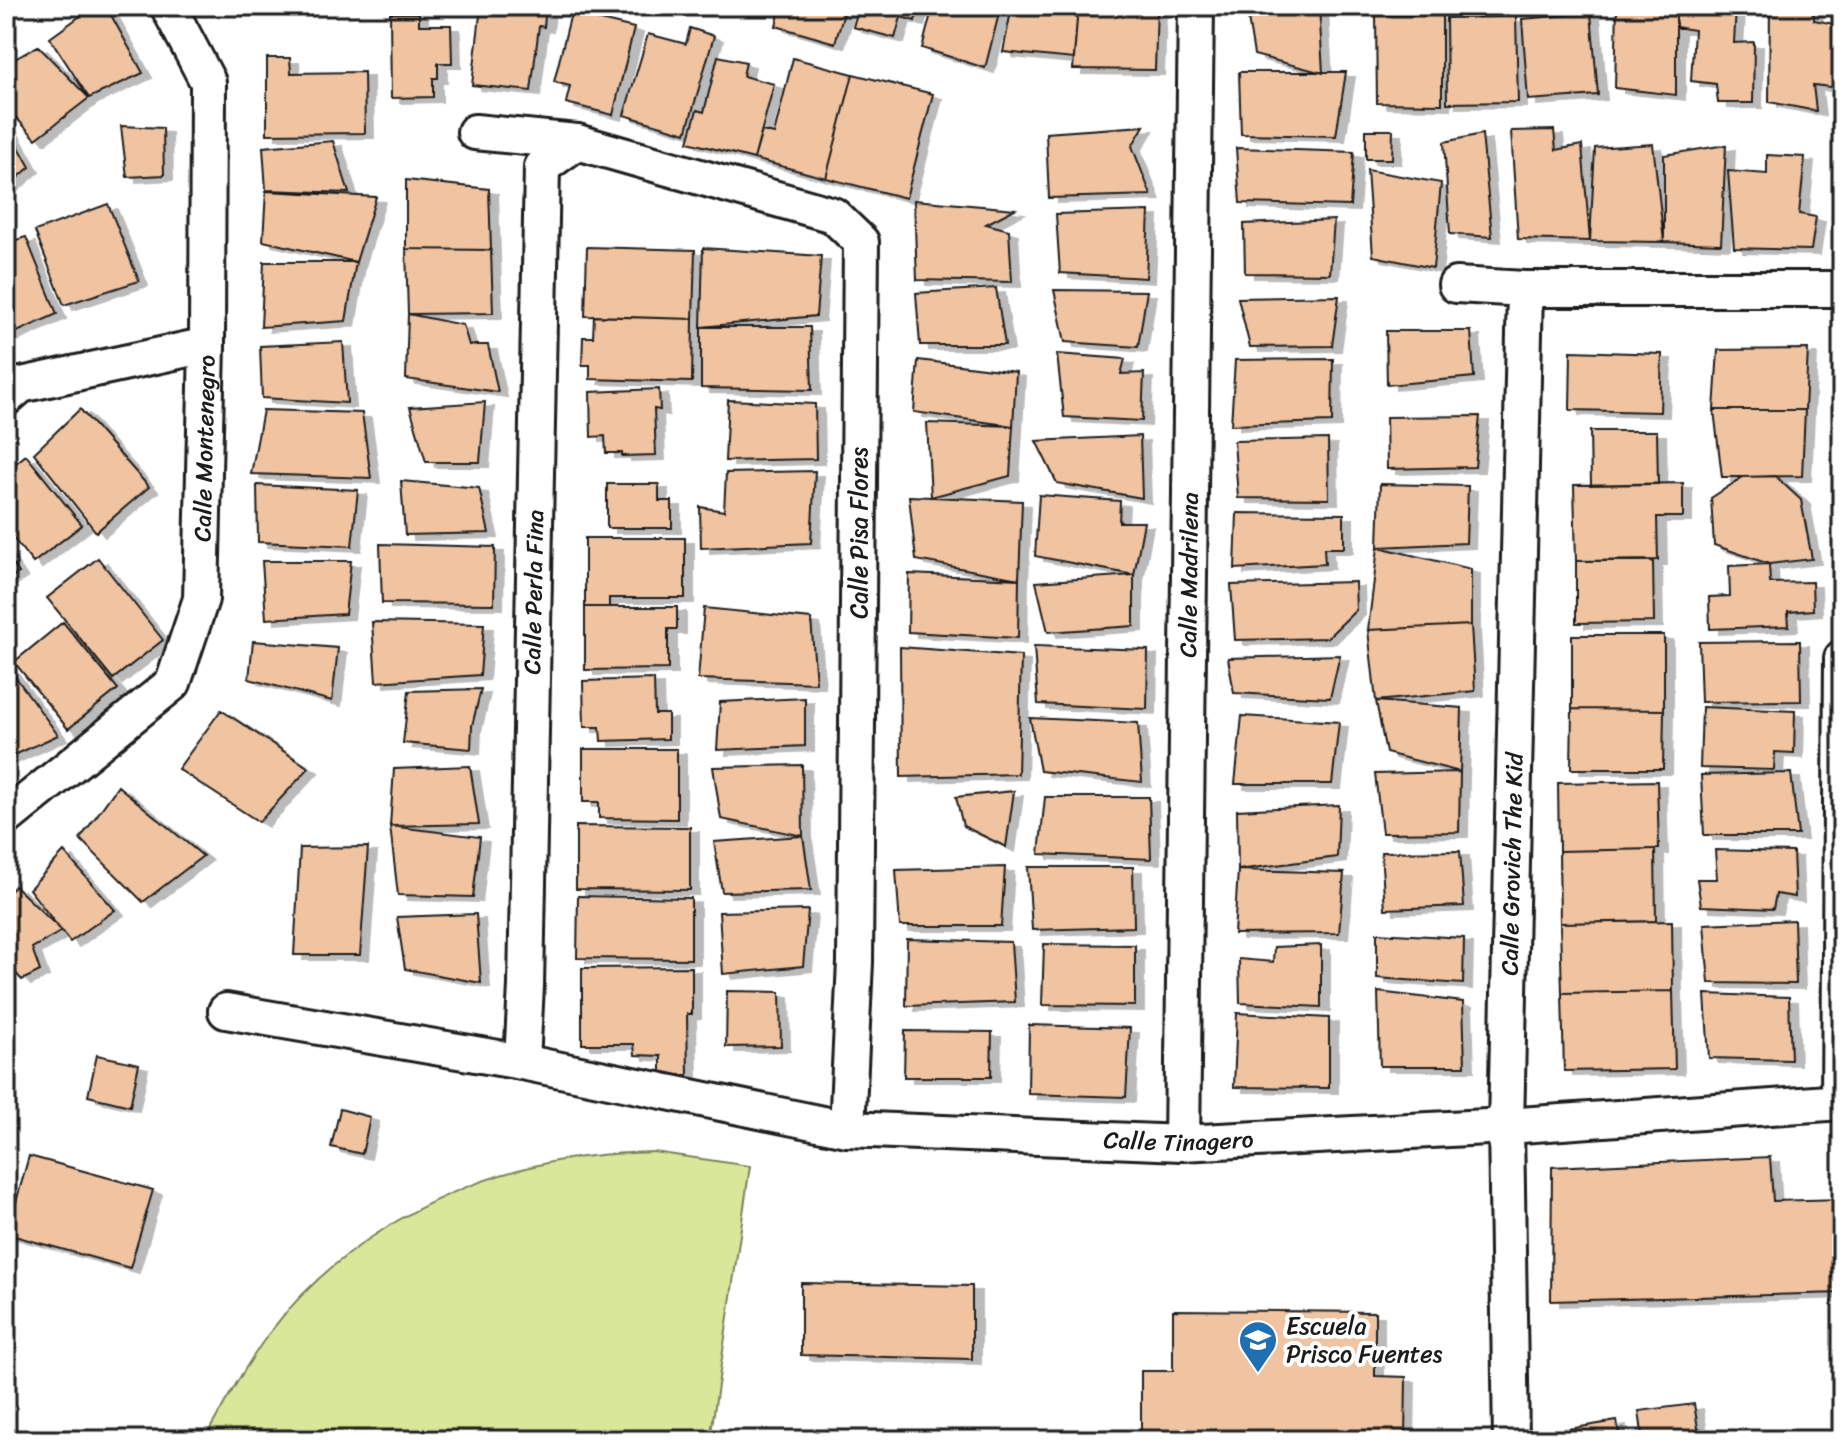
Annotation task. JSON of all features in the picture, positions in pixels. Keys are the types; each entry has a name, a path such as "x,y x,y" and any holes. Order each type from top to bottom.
{"street":[{"name":"Calle Montenegro","path":"6,818 173,683 201,599 207,345 208,82 168,6"},
{"name":"Calle Madrilena","path":"1182,1143 1196,6"},
{"name":"Calle Pisa Flores","path":"475,132 577,142 833,215 861,242 855,962 847,1129"},
{"name":"Calle Perla Fina","path":"522,1062 527,969 542,167 577,142"},
{"path":"1456,285 1525,289 1842,289"},
{"name":"Calle Grovich The Kid","path":"1511,1440 1506,1126 1525,289"},
{"path":"6,398 21,385 207,345"},
{"path":"1840,1102 1842,658"},
{"name":"Calle Tinagero","path":"226,1011 522,1062 847,1129 1182,1143 1506,1126 1840,1102"}],"green space":[{"path":"654,1152 750,1166 710,1440 206,1440 252,1358 293,1305 352,1251 386,1228 458,1191 534,1166 609,1154"}],"building":[{"path":"94,6 106,6 143,73 89,98 50,38"},
{"path":"481,6 546,6 544,27 539,26 531,91 472,85"},
{"path":"781,6 846,6 835,43 776,26"},
{"path":"859,6 919,6 915,21 901,17 895,38 853,27"},
{"path":"933,6 1001,6 985,68 922,48"},
{"path":"1012,6 1078,6 1074,59 1003,52"},
{"path":"1078,6 1157,6 1155,70 1073,69"},
{"path":"1246,6 1319,6 1323,73 1254,55"},
{"path":"1617,6 1676,6 1676,95 1615,88"},
{"path":"1676,6 1736,6 1734,43 1754,42 1753,103 1718,103 1716,84 1691,81 1694,30 1676,27"},
{"path":"1813,6 1814,20 1839,25 1839,88 1813,85 1816,111 1769,102 1770,7"},
{"path":"1838,6 1842,6 1842,105 1839,105"},
{"path":"390,13 419,13 419,25 451,25 452,63 438,63 438,78 433,78 433,97 391,98"},
{"path":"571,13 634,28 613,115 566,103 570,86 554,82"},
{"path":"1591,13 1598,95 1528,100 1522,19"},
{"path":"1376,15 1442,15 1442,104 1377,103"},
{"path":"1516,17 1518,102 1447,103 1446,18"},
{"path":"690,28 714,36 686,133 624,115 648,34 686,44"},
{"path":"38,46 89,98 36,139 6,107 6,64"},
{"path":"718,56 746,62 743,76 774,84 754,159 688,142 697,110 704,112"},
{"path":"267,58 290,58 291,73 364,72 365,133 267,134"},
{"path":"793,58 853,74 826,178 754,159 762,131 774,134"},
{"path":"1239,72 1346,72 1336,136 1241,134"},
{"path":"853,74 933,94 906,198 826,178"},
{"path":"6,124 30,167 6,188"},
{"path":"121,126 163,128 164,175 127,177"},
{"path":"1144,126 1132,146 1151,195 1049,198 1046,133"},
{"path":"1366,130 1393,130 1392,159 1366,159"},
{"path":"1554,130 1556,150 1582,145 1590,241 1518,239 1511,131"},
{"path":"1482,134 1492,237 1450,234 1444,142"},
{"path":"333,141 349,193 266,190 263,147"},
{"path":"1653,144 1664,242 1590,241 1595,148"},
{"path":"1726,145 1721,244 1664,242 1664,155"},
{"path":"1236,148 1354,152 1350,206 1240,203"},
{"path":"1767,155 1805,157 1799,214 1816,217 1811,250 1734,248 1728,171 1767,174"},
{"path":"1367,170 1441,183 1433,268 1373,256"},
{"path":"406,180 489,189 491,250 406,249"},
{"path":"266,191 376,197 356,262 263,241"},
{"path":"914,200 1015,209 986,224 1009,230 1012,282 917,280"},
{"path":"108,204 139,281 64,305 35,231"},
{"path":"1149,211 1146,278 1060,273 1056,214"},
{"path":"1334,220 1330,274 1245,273 1244,224"},
{"path":"26,237 57,314 6,337 6,243"},
{"path":"587,247 695,250 693,319 585,316"},
{"path":"703,248 821,256 816,316 701,327"},
{"path":"406,249 491,250 493,313 408,314"},
{"path":"264,262 356,262 346,321 261,327"},
{"path":"996,288 1005,345 920,345 916,293"},
{"path":"1054,290 1147,291 1138,347 1065,342"},
{"path":"1339,296 1332,346 1250,347 1238,298"},
{"path":"408,314 463,325 469,345 488,345 498,392 406,379"},
{"path":"594,316 693,319 692,382 590,379 590,365 582,365 583,337 593,337"},
{"path":"701,327 810,327 812,390 701,388"},
{"path":"1386,331 1471,331 1474,377 1387,385"},
{"path":"343,342 347,403 262,398 260,346"},
{"path":"1808,349 1805,410 1714,410 1718,350"},
{"path":"1571,351 1662,354 1660,412 1570,410"},
{"path":"1057,354 1125,359 1121,374 1144,373 1142,421 1064,417"},
{"path":"1333,359 1332,422 1231,425 1235,360"},
{"path":"918,360 1016,372 1013,426 914,412"},
{"path":"659,389 660,410 654,409 656,455 606,453 605,436 591,437 590,392"},
{"path":"728,400 815,404 816,459 725,461"},
{"path":"485,402 480,462 426,462 410,407"},
{"path":"80,409 149,487 96,532 34,453"},
{"path":"263,410 362,413 371,478 251,474"},
{"path":"1714,410 1805,410 1802,476 1722,477"},
{"path":"1480,416 1475,467 1387,469 1386,417"},
{"path":"927,423 1013,426 1010,476 931,497"},
{"path":"1590,431 1657,431 1658,484 1591,485"},
{"path":"1140,436 1142,498 1057,483 1036,441"},
{"path":"1328,439 1329,499 1238,498 1234,441"},
{"path":"26,455 82,525 33,563 6,529 6,471"},
{"path":"815,471 811,543 701,548 700,507 724,511 726,473"},
{"path":"1775,476 1801,500 1812,559 1769,564 1714,545 1711,498 1743,477"},
{"path":"401,481 479,488 489,533 405,535"},
{"path":"1683,483 1683,517 1657,517 1658,560 1576,561 1574,485"},
{"path":"607,484 659,484 659,501 672,501 672,528 607,528"},
{"path":"1380,484 1468,486 1466,543 1378,547"},
{"path":"257,485 358,490 352,546 258,542"},
{"path":"1039,495 1120,501 1119,522 1144,522 1134,575 1035,556"},
{"path":"909,496 1022,501 1019,579 916,560"},
{"path":"1237,513 1344,514 1344,548 1324,548 1325,564 1235,569"},
{"path":"585,538 685,538 685,598 609,598 609,607 585,607"},
{"path":"380,544 495,547 494,604 382,603"},
{"path":"1378,547 1471,569 1471,625 1368,630"},
{"path":"6,554 19,573 6,580"},
{"path":"98,558 163,640 113,679 47,598"},
{"path":"262,561 351,561 345,614 266,619"},
{"path":"1576,561 1653,561 1654,622 1576,623"},
{"path":"1769,564 1770,583 1812,582 1813,610 1788,612 1789,626 1710,629 1709,597 1730,596 1729,566"},
{"path":"909,574 1019,579 1018,638 908,632"},
{"path":"1134,575 1134,626 1048,632 1036,582"},
{"path":"1355,582 1356,610 1327,638 1235,640 1231,585"},
{"path":"585,607 677,607 677,629 668,629 668,669 585,670"},
{"path":"704,608 811,619 816,683 698,679"},
{"path":"63,622 118,689 68,729 14,662"},
{"path":"372,622 484,624 480,675 376,682"},
{"path":"1471,625 1475,691 1376,701 1368,630"},
{"path":"1572,635 1664,635 1664,710 1572,709"},
{"path":"253,641 338,648 332,701 249,679"},
{"path":"1800,641 1801,701 1701,702 1699,642"},
{"path":"1034,646 1148,650 1147,709 1038,704"},
{"path":"900,647 1021,656 1018,774 901,777"},
{"path":"1340,655 1330,698 1234,693 1228,658"},
{"path":"6,664 58,735 6,759"},
{"path":"654,679 655,714 668,714 668,739 601,741 600,727 584,727 583,681"},
{"path":"481,689 472,726 471,749 403,743 409,691"},
{"path":"805,698 805,746 717,750 720,702"},
{"path":"1376,701 1462,708 1460,772 1386,753"},
{"path":"1702,707 1795,711 1794,753 1775,752 1774,770 1700,768"},
{"path":"1572,709 1664,710 1663,769 1571,769"},
{"path":"221,710 309,768 259,822 178,769"},
{"path":"1242,716 1339,722 1332,784 1235,784"},
{"path":"1030,718 1138,723 1142,782 1040,771"},
{"path":"583,749 677,749 677,819 599,818 599,802 583,802"},
{"path":"802,765 803,836 721,819 713,767"},
{"path":"470,766 479,824 390,826 394,769"},
{"path":"1460,772 1459,832 1382,833 1375,774"},
{"path":"1791,773 1798,835 1704,835 1701,775"},
{"path":"1657,781 1659,849 1559,851 1558,783"},
{"path":"118,786 203,856 143,902 80,839"},
{"path":"1014,791 1006,847 963,826 956,797"},
{"path":"1045,797 1149,797 1151,859 1039,854"},
{"path":"1339,805 1337,857 1238,870 1237,810"},
{"path":"390,826 480,837 473,897 398,895"},
{"path":"576,826 690,827 690,890 576,889"},
{"path":"803,836 811,890 722,892 714,842"},
{"path":"368,847 360,955 294,955 300,848"},
{"path":"1655,849 1656,921 1560,923 1559,851"},
{"path":"1715,850 1793,852 1795,897 1776,894 1773,909 1701,906 1697,879 1717,879"},
{"path":"1460,851 1464,906 1385,909 1381,852"},
{"path":"64,852 115,910 70,942 29,889"},
{"path":"1005,867 1001,926 900,926 896,870"},
{"path":"1028,867 1133,867 1134,927 1032,930"},
{"path":"1238,870 1344,873 1339,933 1234,934"},
{"path":"15,886 62,931 32,948 40,971 22,980 6,963 6,896"},
{"path":"578,896 691,898 691,959 577,958"},
{"path":"808,910 803,966 723,974 719,912"},
{"path":"476,914 481,983 405,969 397,917"},
{"path":"1794,920 1796,984 1709,983 1704,924"},
{"path":"1672,921 1673,991 1562,993 1560,923"},
{"path":"1377,933 1464,938 1463,984 1377,978"},
{"path":"907,939 1011,942 1015,1002 906,1006"},
{"path":"1044,944 1135,945 1135,1006 1042,1005"},
{"path":"1321,945 1321,1007 1240,1003 1239,959 1273,962 1274,947"},
{"path":"692,967 692,1014 687,1014 688,1075 661,1075 661,1056 635,1055 634,1044 582,1044 582,968"},
{"path":"727,991 780,992 781,1046 726,1047"},
{"path":"1673,991 1675,1069 1564,1071 1562,993"},
{"path":"1378,992 1463,1002 1465,1066 1380,1066"},
{"path":"1705,994 1789,997 1791,1060 1709,1058"},
{"path":"1237,1013 1329,1018 1329,1088 1234,1087"},
{"path":"1029,1025 1130,1028 1126,1097 1028,1094"},
{"path":"905,1031 992,1032 991,1077 904,1077"},
{"path":"97,1055 139,1064 130,1106 88,1096"},
{"path":"340,1109 370,1117 362,1154 331,1147"},
{"path":"29,1156 153,1190 130,1268 7,1234"},
{"path":"1770,1157 1773,1201 1842,1199 1842,1293 1551,1301 1552,1167"},
{"path":"801,1283 972,1286 972,1359 801,1355"},
{"name":"Escuela Prisco Fuentes","path":"1173,1310 1375,1312 1375,1376 1406,1377 1405,1440 1141,1440 1141,1371 1173,1371"},
{"path":"1694,1404 1700,1440 1643,1440 1639,1411"},
{"path":"1617,1421 1620,1440 1557,1440 1556,1431"}],"place":[{"name":"Escuela Prisco Fuentes","path":"1258,1374"}]}
